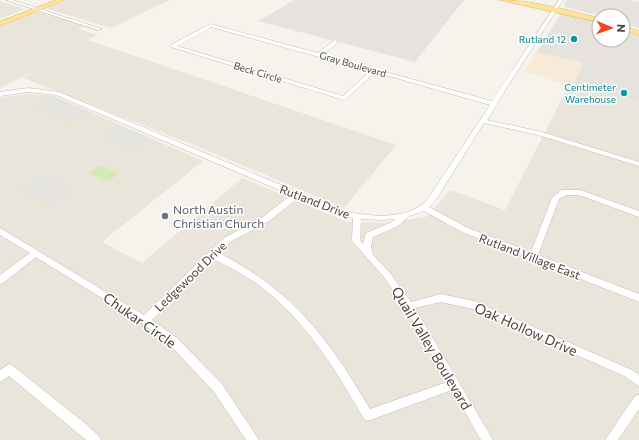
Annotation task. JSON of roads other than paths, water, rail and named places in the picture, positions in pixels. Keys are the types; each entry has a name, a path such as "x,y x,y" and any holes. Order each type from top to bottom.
{"main road":[{"path":"35,9 54,0"},
{"path":"0,22 61,0"},
{"path":"504,0 556,8"},
{"path":"520,0 591,16"}],"street":[{"path":"8,0 100,29"},
{"name":"Rutland Drive","path":"0,94 35,90 63,95 341,213 357,217 387,218 424,207 440,189 561,0"},
{"name":"Gray Boulevard","path":"210,25 495,104"},
{"name":"Beck Circle","path":"210,25 173,46 344,98 374,70"},
{"path":"319,55 335,42"},
{"path":"484,122 540,133 639,164"},
{"path":"533,257 556,198 565,192 580,193 639,214"},
{"name":"Ledgewood Drive","path":"145,320 227,240 266,219 296,195"},
{"name":"Rutland Village East","path":"424,207 465,230 639,298"},
{"path":"369,256 367,246 370,235 395,224 408,213"},
{"name":"Quail Valley Boulevard","path":"357,217 356,240 387,275 409,306 487,440"},
{"name":"Chukar Circle","path":"0,231 145,320 173,341 206,374 235,412 253,440"},
{"path":"0,280 36,253"},
{"path":"212,254 260,281 290,306 323,343 346,375 368,415 454,384"},
{"name":"Oak Hollow Drive","path":"409,306 441,298 474,305 628,373 639,381"},
{"path":"0,377 9,369 95,440"},
{"path":"612,440 639,400"}],"place":[{"name":"Rutland 12","path":"574,39"},
{"name":"Centimeter Warehouse","path":"624,93"},
{"name":"North Austin Christian Church","path":"165,216"}]}
